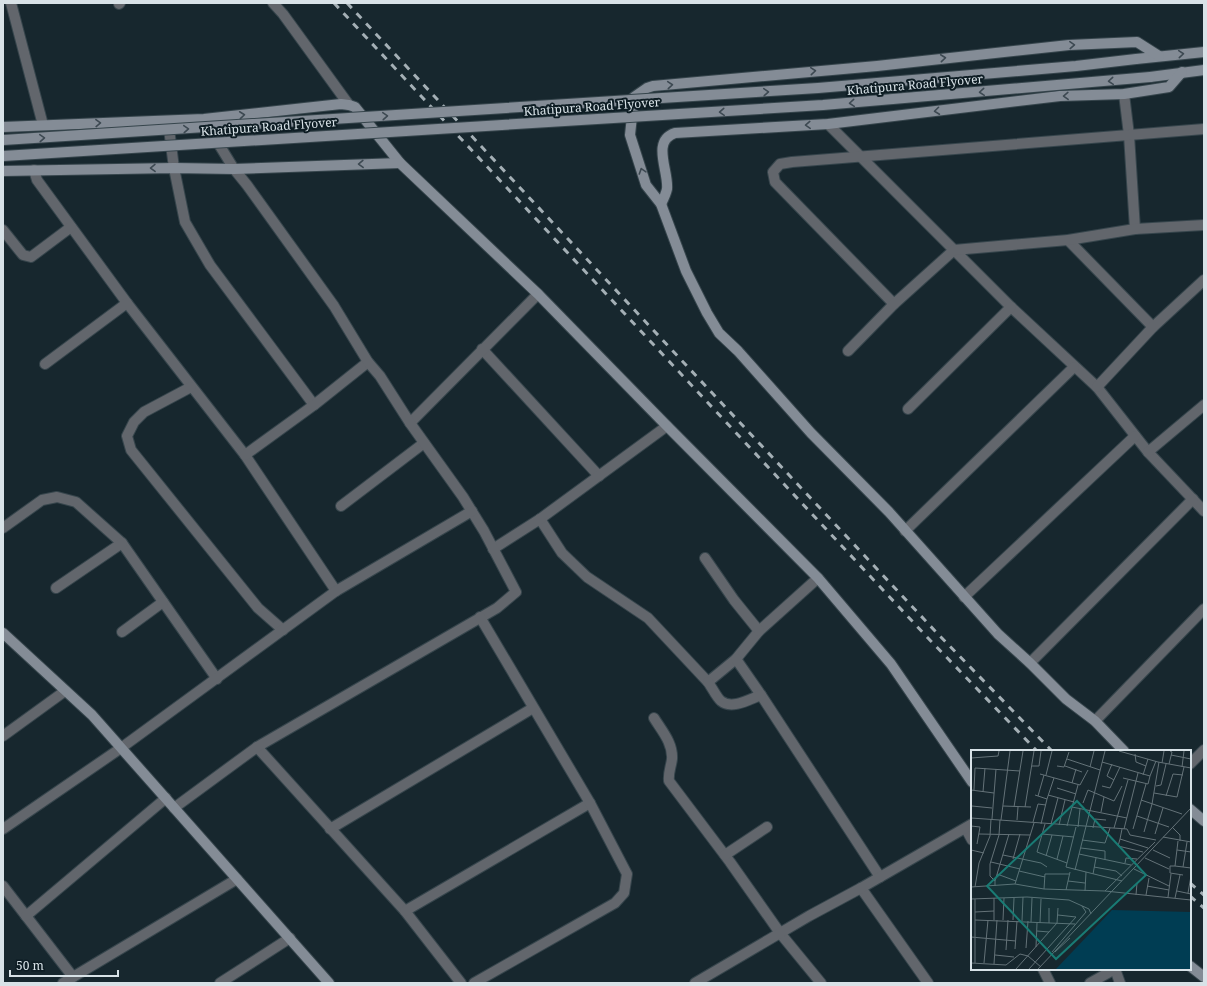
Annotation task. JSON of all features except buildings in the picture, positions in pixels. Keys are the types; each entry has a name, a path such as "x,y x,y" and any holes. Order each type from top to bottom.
{"street":[{"path":"11,3 44,125"},
{"path":"273,3 283,14 349,105"},
{"path":"1123,750 1095,721 1066,698 998,634 905,531 890,512 811,433 719,332 686,271 661,204 646,185 630,134 634,97 647,88 653,86 870,66 1068,45 1137,42 1159,56"},
{"name":"Khatipura Road Flyover","path":"3,140 818,88 1076,66 1204,52"},
{"name":"Khatipura Road Flyover","path":"3,156 824,105 1150,77 1204,70"},
{"path":"661,204 667,190 662,147 665,139 671,134 828,124 1060,96 1124,94 1169,87 1182,72"},
{"path":"1124,94 1129,136 1135,229"},
{"path":"3,127 204,119 341,104 349,105 355,108 360,112 400,163 538,294 818,578 891,664 971,781"},
{"path":"174,808 257,747 497,608 516,592 472,511 410,423 380,376 368,362 334,306 247,185 234,170 204,119"},
{"path":"167,120 174,168 185,222 210,265 314,405"},
{"path":"828,124 1011,308 1097,387 1134,436 1204,511"},
{"path":"894,304 775,182 773,172 780,164 1204,129"},
{"path":"3,171 174,168 234,170 400,163"},
{"path":"34,170 37,180 127,303 245,455 336,591"},
{"path":"848,351 894,304 954,250 1068,240 1135,229 1204,224"},
{"path":"3,230 23,255 31,257 71,227"},
{"path":"1068,240 1153,327"},
{"path":"1097,387 1153,327 1204,280"},
{"path":"410,423 538,294"},
{"path":"46,364 127,303"},
{"path":"908,409 1011,308"},
{"path":"482,349 599,476"},
{"path":"245,455 314,405 368,362"},
{"path":"905,531 1074,367"},
{"path":"191,387 144,412 134,422 127,436 132,450 258,608 283,630"},
{"path":"1148,452 1204,405"},
{"path":"494,549 540,520 667,426"},
{"path":"964,597 1134,436"},
{"path":"341,506 424,443"},
{"path":"3,528 42,500 57,497 76,502 122,543 217,678"},
{"path":"1030,663 1192,499"},
{"path":"3,829 122,748 336,591 472,511"},
{"path":"540,520 562,553 586,577 648,618 708,682 721,701 730,704 740,703 761,695"},
{"path":"56,588 122,543"},
{"path":"706,558 734,600 759,631"},
{"path":"708,682 736,659 759,631 818,578"},
{"path":"122,632 163,602"},
{"path":"1095,721 1204,609"},
{"path":"474,983 615,903 624,893 627,874 590,803 480,617"},
{"path":"3,633 92,715 329,983"},
{"path":"736,659 880,877"},
{"path":"3,736 65,691"},
{"path":"330,829 533,708"},
{"path":"654,718 670,744 672,760 668,773 669,781 725,855 780,933 821,983"},
{"path":"257,747 405,912 461,983"},
{"path":"1191,763 1204,750"},
{"path":"26,916 166,798"},
{"path":"405,912 590,803"},
{"path":"1191,810 1204,821"},
{"path":"725,855 767,827"},
{"path":"694,983 809,916 969,827"},
{"path":"63,983 237,879"},
{"path":"3,886 74,977"},
{"path":"861,888 928,983"},
{"path":"220,983 290,938"},
{"path":"1191,967 1204,977"},
{"path":"1044,970 1050,983"},
{"path":"1090,983 1113,970"},
{"path":"1115,970 1120,983"}],"railway":[{"path":"334,3 927,637 1036,750"},
{"path":"347,3 936,632 1051,750"},
{"path":"1191,884 1204,895"},
{"path":"1191,897 1204,908"}]}
